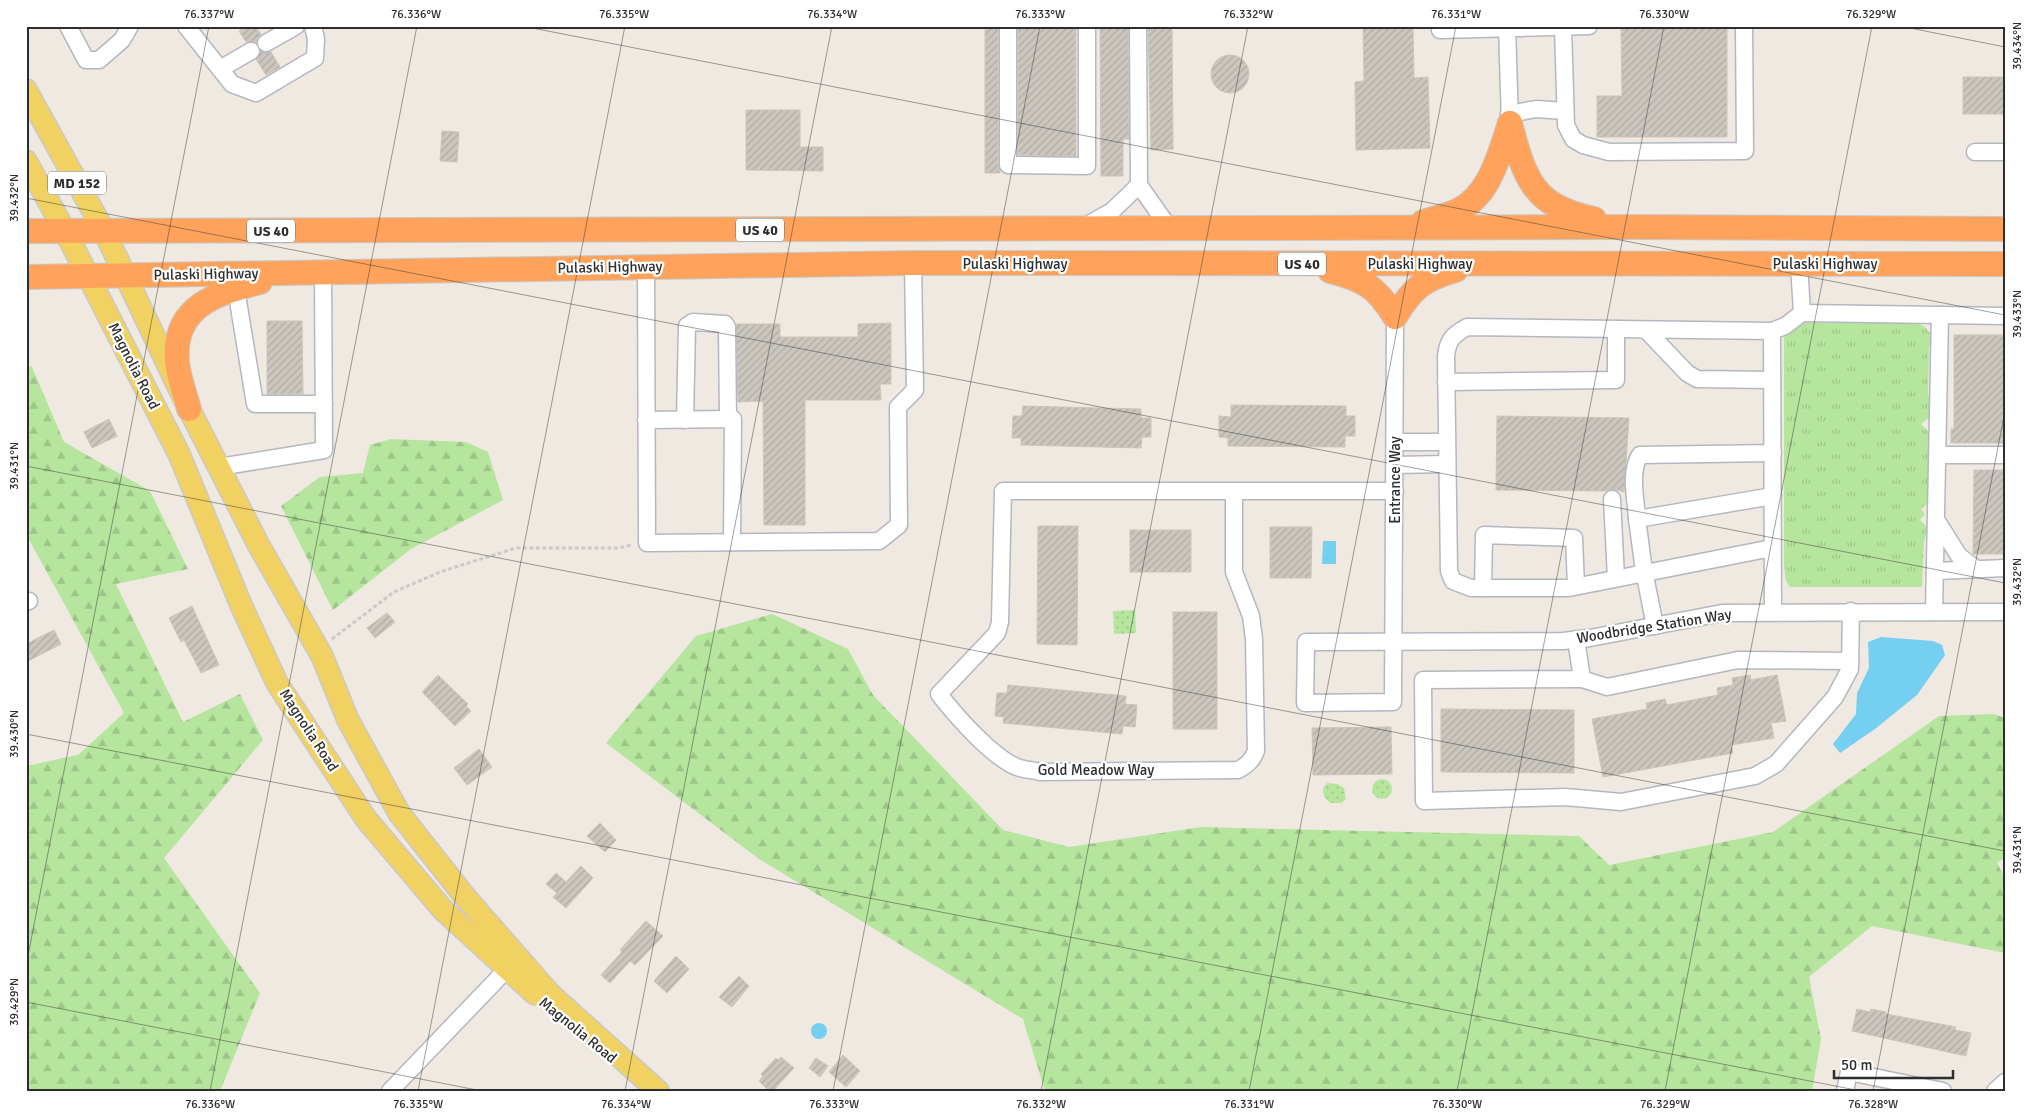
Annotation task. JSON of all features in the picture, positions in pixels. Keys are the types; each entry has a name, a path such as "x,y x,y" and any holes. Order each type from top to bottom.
{"highway":[{"path":"1510,119 1520,161 1535,189 1547,202 1579,216 1635,227"},
{"path":"1402,228 1456,211 1470,201 1492,176 1510,119"},
{"path":"1901,229 1910,216 1916,215 2005,213"},
{"name":"US 40","path":"26,231 1635,227 2005,229"},
{"name":"Pulaski Highway","path":"26,277 913,263 2005,264"},
{"path":"1306,264 1367,283 1378,292 1395,317 1405,300 1416,287 1440,274 1480,264"},
{"path":"1975,264 2005,272"},
{"path":"189,409 177,362 176,342 183,325 192,311 208,299 236,289 274,278 323,272"}],"main road":[{"name":"MD 152","path":"26,90 104,231 126,276"},
{"name":"MD 152","path":"26,161 88,277"},
{"name":"Magnolia Road","path":"126,276 189,409 258,544 318,650 348,720 399,813 466,898 550,994 657,1091"},
{"name":"Magnolia Road","path":"88,277 179,454 241,604 278,683 366,819 443,910 578,1034 657,1091"}],"street":[{"path":"68,26 86,60 99,60 122,40 130,26"},
{"path":"186,26 232,84 256,93 315,58 316,39 313,26"},
{"path":"266,43 296,26"},
{"path":"1008,26 1008,165 1077,166 1086,166 1087,26"},
{"path":"1138,26 1139,185 1170,229"},
{"path":"1440,30 1589,26"},
{"path":"1563,27 1566,125 1572,139 1609,152 1744,151 1744,26"},
{"path":"1508,27 1510,119 1536,110 1565,111"},
{"path":"220,69 251,51"},
{"path":"1976,152 2005,152"},
{"path":"1080,229 1112,211 1139,185"},
{"path":"646,267 647,542 879,541 899,525 898,407 915,390 913,263"},
{"path":"1799,264 1802,313"},
{"path":"219,467 324,450 323,272"},
{"path":"236,289 255,404 324,404"},
{"path":"1772,548 1644,571 1576,586 1483,588 1460,586 1453,581 1448,572 1446,464 1447,343 1453,334 1467,327 1772,331 1786,326 1802,313 2005,316"},
{"path":"1934,612 1940,315"},
{"name":"Entrance Way","path":"1306,642 1305,703 1393,702 1395,317"},
{"path":"685,420 687,326 693,322 725,324 727,327 728,419"},
{"path":"1446,382 1616,380 1616,329"},
{"path":"1646,330 1687,373 1697,379 1772,380"},
{"path":"1772,331 1773,612"},
{"path":"646,420 733,419 732,542"},
{"path":"1395,442 1446,442"},
{"path":"1655,626 1644,571 1637,519 1634,485 1636,461 1640,456 1773,453"},
{"path":"1938,455 2005,455"},
{"path":"1395,464 1446,464"},
{"name":"Gold Meadow Way","path":"1234,490 1234,572 1251,616 1254,639 1256,751 1253,759 1245,766 1238,770 1040,772 1017,767 1000,757 952,711 939,694 997,633 1000,622 1003,491 1234,490 1395,490"},
{"path":"1637,519 1773,496"},
{"path":"1612,499 1616,578"},
{"path":"1937,521 1959,556 1976,568"},
{"path":"1483,588 1484,536 1574,538 1576,586"},
{"path":"1936,571 2005,568"},
{"path":"1850,661 1738,660 1608,687 1582,679 1424,680 1424,801 1565,797 1621,802 1755,776 1776,764 1835,697 1850,668 1851,612"},
{"name":"Woodbridge Station Way","path":"1306,642 1576,640 1722,613 2004,612"},
{"path":"1576,640 1582,679"},
{"path":"390,1091 507,969"},
{"path":"1845,1091 1849,1072 1943,1091"},
{"path":"1995,1091 2005,1082"}],"path":[{"path":"318,650 394,592 440,572 516,548 618,548 647,542"}],"green space":[{"path":"1913,322 1922,325 1928,330 1934,346 1929,346 1928,393 1933,409 1929,418 1921,424 1929,432 1933,430 1929,502 1921,509 1925,514 1920,520 1928,528 1924,542 1922,587 1790,587 1786,581 1784,568 1784,337 1791,327 1800,323"},
{"path":"26,365 32,367 64,442 150,491 188,569 116,584 183,722 240,694 263,740 164,858 260,993 220,1091 26,1091 26,766 78,755 124,713 26,534"},
{"path":"391,439 466,442 488,452 503,500 411,549 333,610 281,506 320,477 363,473 370,445"},
{"path":"1135,610 1136,633 1114,634 1113,611"},
{"path":"772,614 848,649 873,695 1003,830 1069,847 1201,827 1579,836 1609,865 1773,832 1939,716 1994,714 2005,718 2005,857 1997,863 2005,878 2005,953 1872,926 1809,977 1821,1039 1812,1091 1045,1091 1023,1019 759,859 606,743 696,636"},
{"path":"1382,779 1389,782 1392,789 1389,796 1382,799 1375,796 1372,789 1375,782"},
{"path":"1327,783 1337,784 1344,788 1346,799 1341,803 1330,803 1324,797 1323,788"}],"water":[{"path":"1323,541 1336,541 1336,564 1322,564"},
{"path":"1881,637 1933,641 1942,645 1945,655 1917,695 1875,729 1840,753 1833,744 1856,714 1857,693 1869,668 1868,642"},
{"path":"816,1023 822,1023 827,1028 825,1037 816,1039 811,1034 811,1028"}],"building":[{"path":"247,26 256,26 261,35 256,42 246,42 239,31"},
{"path":"985,26 998,26 998,165 1000,173 985,173"},
{"path":"1018,26 1076,26 1076,156 1018,155"},
{"path":"1100,26 1128,26 1129,139 1123,139 1123,176 1101,176"},
{"path":"1148,26 1172,26 1173,149 1151,150"},
{"path":"1363,26 1413,26 1414,78 1428,77 1430,148 1356,150 1355,82 1364,81"},
{"path":"1621,26 1727,26 1727,137 1597,137 1597,96 1622,96"},
{"path":"261,52 271,52 280,67 266,75 256,59"},
{"path":"1230,55 1244,60 1249,74 1244,88 1230,93 1216,88 1211,74 1216,60"},
{"path":"1963,77 2005,77 2005,114 1963,114"},
{"path":"746,110 800,110 800,147 823,147 823,171 746,170"},
{"path":"442,131 459,132 457,162 440,161"},
{"path":"267,321 302,321 303,394 267,394"},
{"path":"891,323 891,384 880,384 881,400 805,400 805,525 764,525 763,401 738,402 736,324 780,324 780,337 858,337 858,324"},
{"path":"1954,335 2005,335 2005,443 1951,443 1951,429 1954,429"},
{"path":"1231,405 1346,406 1346,416 1355,416 1355,436 1345,436 1345,447 1228,446 1228,438 1219,437 1219,416 1231,417"},
{"path":"1023,406 1141,409 1141,418 1151,418 1151,437 1142,437 1141,448 1021,445 1021,438 1012,438 1013,416 1022,416"},
{"path":"1497,416 1629,418 1624,492 1612,489 1606,491 1496,490"},
{"path":"109,419 117,436 92,448 84,432"},
{"path":"1974,470 2005,470 2005,554 1973,554"},
{"path":"1038,526 1078,526 1077,645 1037,644"},
{"path":"1270,527 1312,527 1311,578 1270,578"},
{"path":"1130,530 1191,530 1191,572 1130,572"},
{"path":"192,606 219,665 201,673 184,640 181,642 169,618"},
{"path":"1173,612 1217,612 1217,729 1173,729"},
{"path":"387,613 395,622 375,638 367,628"},
{"path":"54,630 61,644 26,662 26,644"},
{"path":"438,675 468,704 466,706 471,711 455,726 422,692"},
{"path":"1750,675 1751,680 1777,675 1786,721 1771,723 1774,738 1731,745 1733,753 1603,777 1592,719 1647,709 1646,703 1665,699 1667,705 1718,695 1717,688 1733,685 1732,678"},
{"path":"1008,685 1126,696 1125,704 1137,705 1135,727 1123,726 1122,734 1003,723 1004,717 995,716 997,693 1007,693"},
{"path":"1441,709 1574,710 1574,773 1441,772"},
{"path":"1391,727 1392,774 1313,775 1312,728"},
{"path":"479,749 492,767 467,785 454,768"},
{"path":"600,823 616,840 605,852 587,836"},
{"path":"581,866 593,878 566,908 553,897 557,893 546,884 556,873 566,882"},
{"path":"646,921 663,936 635,965 630,961 610,983 601,975"},
{"path":"676,956 689,969 667,993 654,981"},
{"path":"739,976 749,986 732,1007 719,997"},
{"path":"1857,1009 1870,1012 1871,1009 1886,1012 1886,1014 1956,1027 1955,1030 1971,1033 1966,1056 1852,1031"},
{"path":"843,1055 860,1071 846,1087 829,1072"},
{"path":"781,1057 794,1068 773,1091 769,1091 759,1081 763,1076 761,1074 776,1058 778,1060"},
{"path":"816,1058 828,1066 820,1077 809,1068"}]}
